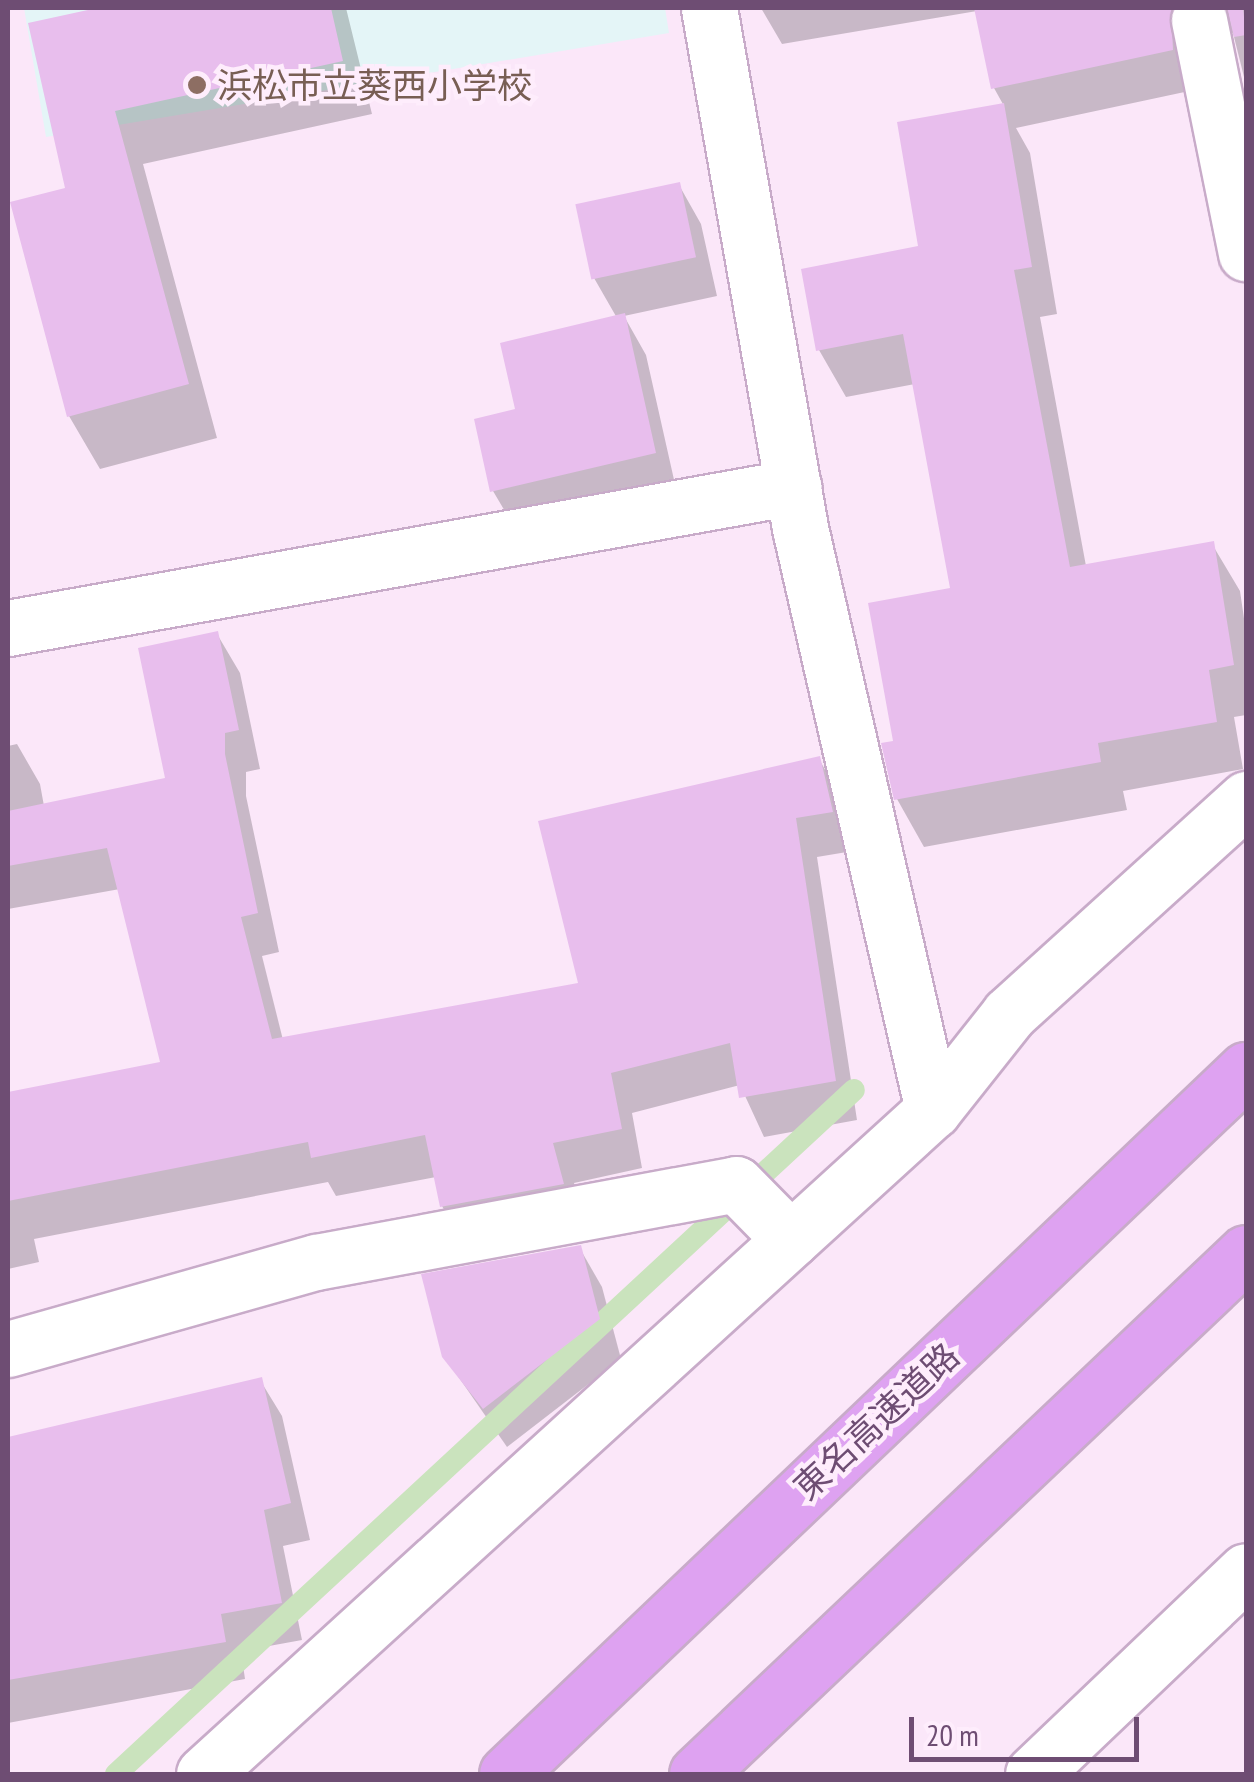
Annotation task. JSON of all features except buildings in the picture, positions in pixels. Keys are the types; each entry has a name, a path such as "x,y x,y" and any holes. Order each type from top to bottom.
{"highway":[{"name":"東名高速道路","path":"507,1774 1246,1070"},
{"path":"697,1774 1246,1253"}],"street":[{"path":"709,8 793,487 933,1110"},
{"path":"1198,20 1234,125 1246,254"},
{"path":"8,628 793,487"},
{"path":"204,1774 764,1212 933,1110 1009,1014 1246,799"},
{"path":"8,1349 316,1262 764,1212"},
{"path":"1033,1774 1246,1571"}],"shaded area":[{"name":"浜松市立葵西小学校","path":"24,8 665,8 669,33 46,137"}],"waterway":[{"path":"116,1774 854,1090"}],"place":[{"name":"浜松市立葵西小学校","path":"197,85"}]}
